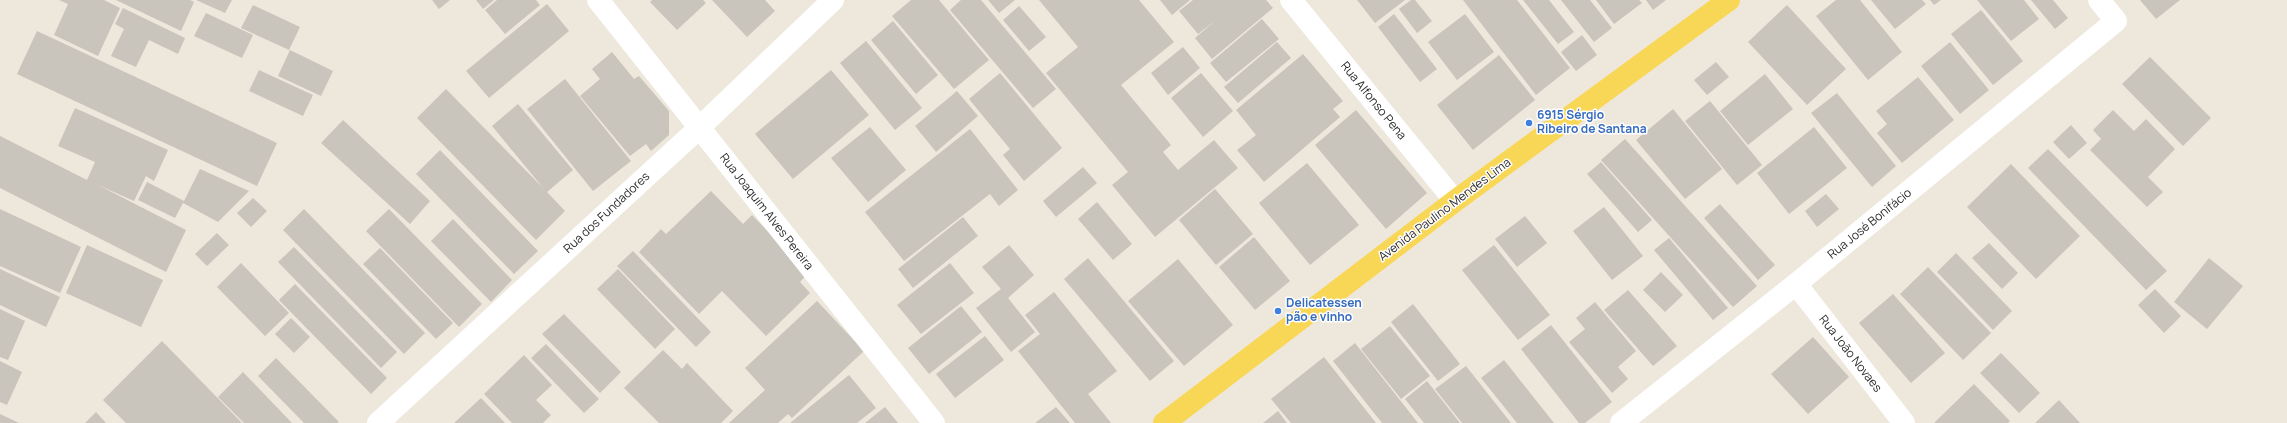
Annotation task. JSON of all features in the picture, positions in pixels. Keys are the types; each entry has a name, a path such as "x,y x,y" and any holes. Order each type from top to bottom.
{"main road":[{"name":"Avenida Paulino Mendes Lima","path":"1164,423 1455,201 1729,0"}],"street":[{"name":"Rua Joaquim Alves Pereira","path":"598,0 934,423"},
{"name":"Rua dos Fundadores","path":"378,423 699,128 832,0"},
{"name":"Rua Alfonso Pena","path":"1291,0 1455,201"},
{"name":"Rua José Bonifácio","path":"1621,423 1796,284 2116,21 2099,0"},
{"name":"Rua João Novaes","path":"1796,284 1904,423"}],"building":[{"path":"59,0 104,0 120,8 98,56 54,35 68,4"},
{"path":"116,0 190,0 194,2 181,31"},
{"path":"196,0 232,0 225,13"},
{"path":"432,0 450,0 439,9"},
{"path":"476,0 494,0 483,9"},
{"path":"497,0 536,0 540,5 505,34 485,10"},
{"path":"652,0 703,0 706,3 677,30 650,2"},
{"path":"712,0 765,0 775,11 747,37"},
{"path":"911,0 939,0 989,60 954,89 892,16"},
{"path":"961,0 981,0 1056,89 1033,108 950,10"},
{"path":"988,0 1015,0 999,13"},
{"path":"1039,0 1139,0 1174,42 1121,85 1171,145 1163,152 1178,170 1214,140 1238,168 1155,237 1112,185 1128,172 1046,73 1078,47"},
{"path":"1160,0 1190,0 1172,15"},
{"path":"1193,0 1266,0 1273,8 1212,59 1195,38 1216,20 1198,34 1179,11"},
{"path":"1357,0 1405,0 1375,23"},
{"path":"1411,0 1415,0 1432,21 1417,33 1399,9"},
{"path":"1463,0 1517,0 1570,68 1536,95"},
{"path":"1523,0 1549,0 1574,32 1558,44"},
{"path":"1561,0 1590,0 1612,28 1594,42"},
{"path":"1596,0 1639,0 1642,3 1614,24"},
{"path":"1646,0 1666,0 1653,10"},
{"path":"1836,0 1860,0 1902,52 1868,80 1816,16"},
{"path":"1871,0 1922,0 1926,4 1895,29"},
{"path":"1930,0 1941,0 1934,5"},
{"path":"1977,0 2024,0 2039,19 2011,41"},
{"path":"2031,0 2053,0 2068,18 2055,29"},
{"path":"2140,0 2180,0 2156,19"},
{"path":"547,4 569,31 489,98 466,71"},
{"path":"253,5 300,27 289,50 241,28"},
{"path":"1787,5 1846,69 1807,105 1748,42"},
{"path":"1019,6 1046,37 1029,51 1003,20"},
{"path":"123,8 185,38 178,54 149,40 136,67 111,56 124,29 115,24"},
{"path":"1981,10 2023,61 1993,85 1951,34"},
{"path":"206,13 253,35 242,58 194,36"},
{"path":"1394,14 1437,69 1420,82 1378,27"},
{"path":"1465,14 1494,52 1457,80 1428,42"},
{"path":"1262,19 1279,39 1226,82 1210,63"},
{"path":"893,21 938,75 916,94 871,40"},
{"path":"37,31 277,143 257,186 17,74"},
{"path":"1582,35 1597,55 1576,71 1561,52"},
{"path":"866,41 922,108 895,130 840,63"},
{"path":"1277,42 1291,58 1238,103 1224,87"},
{"path":"1950,42 1989,90 1960,114 1921,66"},
{"path":"1183,47 1200,68 1168,95 1151,73"},
{"path":"290,50 333,71 321,96 278,76"},
{"path":"612,52 634,79 639,76 669,111 669,135 651,151 646,144 630,156 580,96 600,79 592,69"},
{"path":"1303,54 1343,101 1333,109 1340,117 1264,182 1237,150 1256,135 1236,110"},
{"path":"1499,55 1535,100 1473,150 1437,105"},
{"path":"2150,57 2211,118 2183,146 2122,84"},
{"path":"1716,62 1729,77 1707,95 1694,80"},
{"path":"259,70 313,95 303,116 249,91"},
{"path":"831,70 869,115 793,179 755,134"},
{"path":"1000,73 1062,148 1024,181 1003,155 1010,149 969,99"},
{"path":"1201,73 1233,111 1203,137 1171,98"},
{"path":"1765,74 1793,109 1748,145 1720,111"},
{"path":"1918,77 1954,120 1902,163 1877,133 1887,124 1876,111"},
{"path":"565,79 631,161 593,191 527,109"},
{"path":"446,89 544,189 492,126 518,104 573,170 547,192 565,211 536,240 417,118"},
{"path":"957,91 978,116 936,152 915,126"},
{"path":"1837,93 1896,166 1872,187 1811,113"},
{"path":"1710,101 1762,165 1737,185 1685,121"},
{"path":"75,108 168,150 154,181 146,176 134,201 98,185 186,230 166,272 0,188 0,136 87,180 95,162 58,146"},
{"path":"1673,109 1722,169 1685,199 1636,140"},
{"path":"1356,110 1427,193 1386,229 1315,145"},
{"path":"2113,110 2134,131 2146,119 2175,149 2148,177 2163,192 2147,207 2090,150 2101,139 2093,130"},
{"path":"343,120 430,201 410,224 321,143"},
{"path":"2071,125 2087,143 2069,159 2053,142"},
{"path":"870,127 906,170 868,202 831,158"},
{"path":"1814,127 1847,168 1789,214 1757,173"},
{"path":"970,129 1018,190 999,206 990,194 904,261 865,212"},
{"path":"1625,139 1757,286 1733,307 1601,160"},
{"path":"2048,149 2167,271 2146,290 2028,168"},
{"path":"440,150 538,251 514,274 416,174"},
{"path":"1601,162 1652,220 1638,232 1587,174"},
{"path":"1307,163 1359,225 1310,265 1259,203"},
{"path":"2011,164 2080,236 2036,279 1967,207"},
{"path":"1083,167 1097,183 1056,217 1043,201"},
{"path":"200,169 249,191 218,222 183,203 175,218 138,200 147,182 184,201"},
{"path":"1215,189 1253,234 1216,265 1179,220"},
{"path":"711,191 743,224 752,215 808,273 800,282 810,293 766,336 722,291 699,314 639,252 661,229 666,234"},
{"path":"1826,194 1839,209 1817,227 1805,211"},
{"path":"253,198 267,211 251,227 237,213"},
{"path":"1097,202 1132,244 1113,260 1078,219"},
{"path":"1720,204 1775,265 1758,280 1704,218"},
{"path":"1604,207 1643,256 1612,280 1573,231"},
{"path":"0,209 81,247 60,293 0,266"},
{"path":"304,209 425,333 404,354 283,230"},
{"path":"389,209 482,304 459,327 366,231"},
{"path":"1525,216 1547,243 1517,267 1495,239"},
{"path":"963,217 978,236 913,288 898,269"},
{"path":"453,219 512,280 491,302 431,241"},
{"path":"217,233 229,245 207,266 195,254"},
{"path":"1254,237 1290,281 1255,310 1219,267"},
{"path":"1669,238 1728,308 1713,320 1654,250"},
{"path":"1989,243 2018,273 2002,289 1972,258"},
{"path":"87,245 163,280 141,327 66,293"},
{"path":"1009,245 1034,275 1008,298 1035,332 1011,352 976,308 1001,289 982,267"},
{"path":"1494,245 1550,315 1518,340 1462,270"},
{"path":"294,247 397,352 381,368 278,262"},
{"path":"380,248 453,323 436,339 363,264"},
{"path":"633,251 711,332 696,347 617,266"},
{"path":"1956,253 2012,311 1993,330 1937,272"},
{"path":"1088,258 1174,361 1150,381 1064,279"},
{"path":"2209,258 2243,286 2207,329 2174,302"},
{"path":"1178,259 1233,325 1184,366 1128,301"},
{"path":"241,263 289,313 265,336 217,287"},
{"path":"950,263 974,293 921,334 897,305"},
{"path":"1928,267 1991,333 1963,360 1900,294"},
{"path":"0,269 60,297 46,327 0,305"},
{"path":"618,269 675,329 655,349 597,289"},
{"path":"1661,272 1683,295 1665,312 1643,290"},
{"path":"295,284 387,378 371,394 279,300"},
{"path":"2155,289 2181,316 2164,333 2138,305"},
{"path":"1628,290 1677,346 1653,366 1604,310"},
{"path":"1054,292 1117,371 1088,394 1111,423 1075,423 1018,351 1040,334 1025,315"},
{"path":"1893,294 1945,353 1911,383 1859,323"},
{"path":"817,301 864,351 792,418 788,414 778,423 729,423 765,390 745,368"},
{"path":"1595,302 1636,351 1618,367 1628,379 1612,393 1569,342 1585,329 1576,318"},
{"path":"1413,304 1460,364 1438,381 1391,322"},
{"path":"961,306 982,332 929,374 908,348"},
{"path":"0,309 25,321 8,360 0,357"},
{"path":"564,314 621,372 600,393 542,334"},
{"path":"291,318 310,337 294,353 275,334"},
{"path":"1551,325 1612,402 1585,423 1579,423 1521,349"},
{"path":"1390,326 1430,376 1401,399 1361,349"},
{"path":"985,336 1004,360 955,398 936,374"},
{"path":"1813,337 1849,377 1808,414 1771,374"},
{"path":"162,341 242,423 126,423 103,400"},
{"path":"1355,343 1418,423 1382,423 1333,361"},
{"path":"546,344 599,399 584,413 531,358"},
{"path":"663,350 682,369 687,363 733,411 721,423 659,423 624,388"},
{"path":"2001,353 2040,393 2019,413 1980,373"},
{"path":"524,355 552,385 536,400 551,415 543,423 512,423 484,394"},
{"path":"1324,357 1376,423 1291,423 1271,399"},
{"path":"276,358 339,422 304,423 258,376"},
{"path":"1504,360 1554,423 1517,423 1481,378"},
{"path":"0,361 22,372 7,405 0,402"},
{"path":"1466,366 1511,423 1462,423 1435,389"},
{"path":"243,372 292,423 244,423 218,397"},
{"path":"849,375 876,408 857,423 790,423"},
{"path":"1427,381 1460,423 1424,423 1405,399"},
{"path":"1974,384 2010,421 2008,423 1934,423"},
{"path":"481,398 505,423 454,423"},
{"path":"2059,400 2080,423 2035,423"},
{"path":"885,407 898,423 865,423"},
{"path":"1056,407 1070,423 1035,423"},
{"path":"1278,411 1287,423 1263,423"},
{"path":"96,412 106,423 85,423"},
{"path":"0,414 19,423 0,423"}],"place":[{"name":"6915 Sérgio Ribeiro de Santana","path":"1529,123"},
{"name":"Delicatessen pão e vinho","path":"1278,311"}]}
